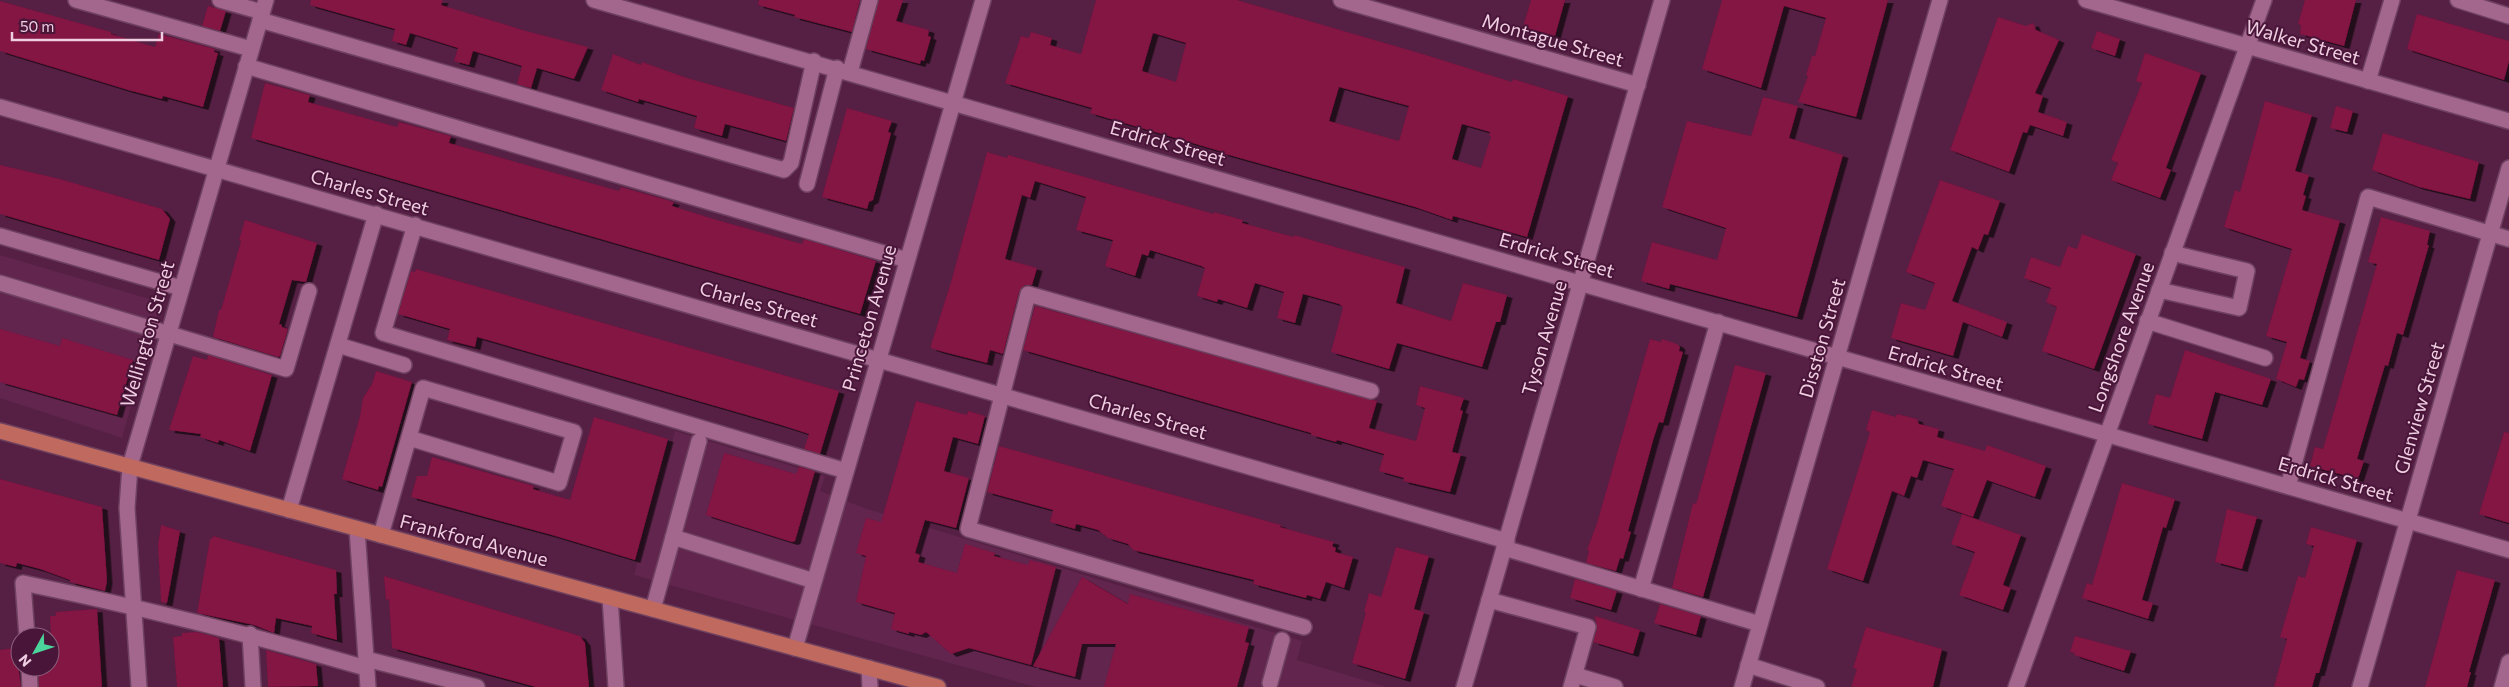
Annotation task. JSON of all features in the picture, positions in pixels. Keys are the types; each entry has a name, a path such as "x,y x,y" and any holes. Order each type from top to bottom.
{"main road":[{"name":"Frankford Avenue","path":"0,431 938,687"}],"street":[{"path":"76,0 251,49"},
{"path":"220,0 262,11 784,170 791,163 814,62"},
{"name":"Erdrick Street","path":"594,0 953,101 2509,550"},
{"path":"807,184 844,70 870,0"},
{"name":"Princeton Avenue","path":"795,648 982,0"},
{"name":"Montague Street","path":"1341,0 1638,85"},
{"name":"Tyson Avenue","path":"1464,687 1662,0"},
{"name":"Disston Street","path":"1742,687 1940,0"},
{"name":"Walker Street","path":"2086,0 2509,121"},
{"name":"Longshore Avenue","path":"2016,687 2264,0"},
{"path":"2368,81 2392,0"},
{"path":"2458,0 2509,16"},
{"name":"Wellington Street","path":"139,687 128,508 130,466 262,11"},
{"path":"246,66 907,260"},
{"name":"Charles Street","path":"0,107 1002,395 1506,544 1641,589 1760,624"},
{"name":"Glenview Street","path":"2360,687 2509,168"},
{"path":"2288,486 2368,197 2509,239"},
{"path":"289,510 376,214"},
{"path":"415,225 383,333 846,471"},
{"path":"0,236 181,288"},
{"path":"2159,290 2239,308 2247,270 2172,254"},
{"path":"0,283 286,369 309,291"},
{"path":"1304,627 968,529 1028,294 1370,391"},
{"path":"2147,321 2265,358"},
{"path":"1641,589 1718,322"},
{"path":"338,345 404,365"},
{"path":"381,535 423,388 574,432 559,483 409,438"},
{"path":"653,609 699,442"},
{"path":"357,528 368,687"},
{"path":"673,537 814,581"},
{"path":"26,627 23,583 134,606 366,664 477,687"},
{"path":"610,598 616,687"},
{"path":"1490,600 1588,627 1573,681 1615,687"},
{"path":"250,634 253,687"},
{"path":"1274,686 1282,640"},
{"path":"2502,687 2509,662"},
{"path":"1748,665 1817,687"},
{"path":"869,668 870,687"}],"shaded area":[{"path":"0,255 160,302 122,438 0,398"},
{"path":"675,431 825,476 820,491 867,509 1302,641 1297,660 1387,687 1036,687 634,575"}],"building":[{"path":"311,0 443,0 441,5 526,31 588,47 574,79 537,68 531,88 517,84 522,66 473,51 469,65 454,61 458,48 410,33 406,45 392,41 395,29 310,5"},
{"path":"759,0 860,0 852,32 794,17 795,15 758,5"},
{"path":"879,0 903,0 896,21 929,30 928,36 931,37 924,61 921,60 920,64 866,49"},
{"path":"1096,0 1237,0 1512,82 1513,79 1568,96 1527,237 1453,216 1452,220 1415,207 1222,153 1090,113 1092,108 1005,83 1021,36 1029,38 1031,32 1052,38 1050,45 1081,54","holes":["1153,33 1186,43 1176,82 1142,71","1339,87 1409,106 1399,141 1329,121","1462,124 1490,132 1489,136 1491,136 1481,168 1452,159"]},
{"path":"1531,0 1565,0 1555,36 1523,27"},
{"path":"1722,0 1888,0 1856,117 1798,102 1808,76 1806,75 1812,56 1815,56 1826,18 1784,6 1761,88 1702,69"},
{"path":"2305,0 2356,0 2344,46 2300,34 2301,25 2298,24"},
{"path":"0,1 111,32 111,34 155,47 159,34 215,49 214,52 218,53 203,107 163,96 162,99 128,90 0,51"},
{"path":"208,6 226,11 220,31 202,26"},
{"path":"2417,14 2509,41 2509,61 2504,80 2407,49"},
{"path":"1998,17 2026,26 2033,23 2036,30 2059,40 2035,93 2043,96 2038,112 2067,122 2063,136 2030,125 2027,133 2023,132 2009,172 1950,150"},
{"path":"2097,31 2120,39 2115,56 2091,48"},
{"path":"2145,53 2201,73 2166,168 2171,170 2160,198 2111,180 2118,163 2111,160 2142,83 2136,81"},
{"path":"613,54 641,65 642,62 687,78 794,108 786,141 725,124 722,136 694,128 697,116 639,99 638,102 601,90"},
{"path":"265,83 310,95 308,102 397,127 399,122 451,136 449,143 619,191 621,187 674,202 672,206 717,220 802,244 804,239 876,261 860,314 251,138"},
{"path":"1763,97 1798,106 1789,138 1843,155 1797,317 1670,284 1669,289 1641,281 1652,242 1717,260 1726,228 1662,207 1687,121 1751,136"},
{"path":"2265,101 2312,115 2295,171 2309,175 2303,195 2306,196 2302,210 2340,221 2300,358 2310,361 2304,380 2299,379 2296,387 2276,379 2287,342 2266,336 2292,249 2224,227 2235,190 2240,192"},
{"path":"2336,106 2353,111 2347,132 2330,128"},
{"path":"847,108 892,121 888,132 891,133 873,200 869,202 867,209 822,197"},
{"path":"2383,133 2479,162 2470,199 2419,187 2372,170"},
{"path":"987,152 1007,158 1008,155 1214,214 1214,212 1243,220 1242,223 1294,237 1294,235 1405,267 1396,303 1451,321 1463,283 1507,295 1500,322 1496,322 1482,367 1397,343 1389,369 1331,352 1343,307 1339,304 1303,294 1295,323 1277,318 1284,292 1255,283 1247,308 1218,299 1217,302 1197,296 1205,268 1150,250 1148,256 1142,254 1135,276 1105,266 1113,240 1076,230 1086,197 1035,181 1030,198 1022,195 1005,259 1037,268 1032,285 1025,285 1019,292 1003,354 990,350 987,363 940,351 931,348 931,345 951,282"},
{"path":"0,165 60,179 162,209 170,219 159,260 0,214"},
{"path":"1940,180 2000,201 1988,235 1984,234 1978,250 1972,247 1952,301 2007,322 2002,337 1963,322 1953,356 1891,338 1901,303 1925,310 1935,283 1906,272"},
{"path":"2381,217 2430,231 2427,245 2429,245 2403,335 2397,333 2388,366 2385,365 2357,459 2364,461 2358,479 2310,466 2315,447 2323,449 2377,264 2368,262"},
{"path":"245,220 317,243 306,282 292,280 279,324 288,329 280,356 278,357 213,337 219,310 221,310 241,241 239,240"},
{"path":"2082,234 2136,254 2094,369 2042,351 2057,307 2046,302 2051,288 2024,278 2031,257 2060,267 2068,246 2077,249"},
{"path":"416,269 839,391 820,454 804,449 809,434 781,425 477,337 475,347 447,340 450,329 398,314 411,271 415,272"},
{"path":"1035,306 1377,401 1369,428 1416,441 1425,408 1416,405 1420,386 1464,398 1460,410 1463,411 1452,452 1461,454 1450,492 1403,481 1404,478 1379,471 1384,454 1337,440 1336,442 1311,435 1311,433 1023,350"},
{"path":"0,329 60,346 62,338 133,360 117,415 0,382"},
{"path":"1650,339 1661,342 1662,339 1677,344 1680,347 1679,351 1683,352 1663,423 1659,422 1654,437 1628,531 1631,532 1623,559 1620,558 1616,571 1586,563 1589,551 1587,550 1597,523"},
{"path":"2185,350 2271,379 2262,405 2215,392 2202,439 2148,424 2156,394 2170,398"},
{"path":"208,355 272,375 250,451 219,440 218,443 200,437 201,434 169,430 193,356 207,360"},
{"path":"1735,365 1766,373 1703,597 1672,588 1693,503 1696,504 1697,501"},
{"path":"376,371 412,382 382,487 379,486 378,490 342,479 360,416 363,398 372,384"},
{"path":"916,401 967,415 968,411 985,416 978,444 953,437 944,471 969,478 956,528 925,520 915,553 920,555 918,562 957,573 965,544 995,553 994,556 1028,565 1030,560 1056,567 1031,665 969,648 951,654 926,632 921,635 909,632 909,634 891,629 895,613 856,602 866,556 856,553 866,518 881,522"},
{"path":"1872,410 1896,417 1897,414 1917,419 1919,424 1939,429 1937,437 1985,451 1987,445 2046,466 2035,497 1987,480 1973,517 1941,506 1954,469 1923,460 1917,478 1911,476 1904,496 1892,491 1863,581 1827,569 1870,432 1866,430"},
{"path":"594,417 668,439 635,560 552,535 411,497 417,476 427,476 432,457 534,486 533,489 570,500"},
{"path":"2504,432 2509,433 2509,523 2479,514"},
{"path":"999,446 1281,525 1280,527 1334,542 1332,546 1336,548 1335,552 1353,557 1344,588 1326,582 1320,599 1307,595 1306,598 1253,584 1254,580 1133,550 1128,544 1108,538 1098,530 1076,524 1075,529 1050,522 1053,510 987,492"},
{"path":"724,453 796,474 799,467 815,471 795,541 792,542 706,515"},
{"path":"0,479 102,507 107,581 105,591 70,582 70,580 40,569 17,563 16,567 0,563"},
{"path":"2122,483 2175,499 2166,528 2163,527 2142,600 2153,603 2148,619 2082,598 2087,583 2092,585"},
{"path":"2227,509 2257,517 2242,569 2215,562"},
{"path":"1962,514 2021,535 2003,585 2011,588 2003,610 1959,595 1975,552 1951,544"},
{"path":"161,525 180,531 167,603 161,602 158,545"},
{"path":"2311,527 2357,540 2319,673 2316,673 2312,687 2274,687 2287,639 2280,637 2298,576 2305,578 2314,546 2306,544"},
{"path":"213,536 336,570 337,594 334,594 337,640 311,633 312,626 276,618 274,633 254,625 197,613 210,539"},
{"path":"1396,547 1429,556 1414,609 1424,612 1405,679 1352,663 1366,612 1364,612 1369,593 1381,597"},
{"path":"2457,570 2495,580 2469,672 2471,672 2467,687 2425,687"},
{"path":"384,576 580,636 585,643 589,687 536,687 392,648 389,599 386,600"},
{"path":"1082,577 1128,604 1130,594 1249,627 1245,642 1249,643 1237,687 1104,687 1116,644 1082,644 1075,677 1033,666"},
{"path":"1575,579 1617,591 1611,610 1570,598"},
{"path":"1660,604 1701,616 1696,635 1654,623"},
{"path":"97,609 102,687 39,687 38,677 60,677 60,627 50,627 50,616 56,616 55,612"},
{"path":"1595,616 1640,630 1633,654 1593,642 1597,629"},
{"path":"1866,627 1942,649 1933,687 1851,687 1857,669 1853,668"},
{"path":"197,632 219,638 223,687 177,687 173,637 182,636 182,633"},
{"path":"2075,636 2131,651 2124,671 2074,655 2075,653 2070,652"},
{"path":"10,649 10,677 20,677 21,687 0,687 0,650"},
{"path":"266,650 316,664 318,686 268,687"}]}
